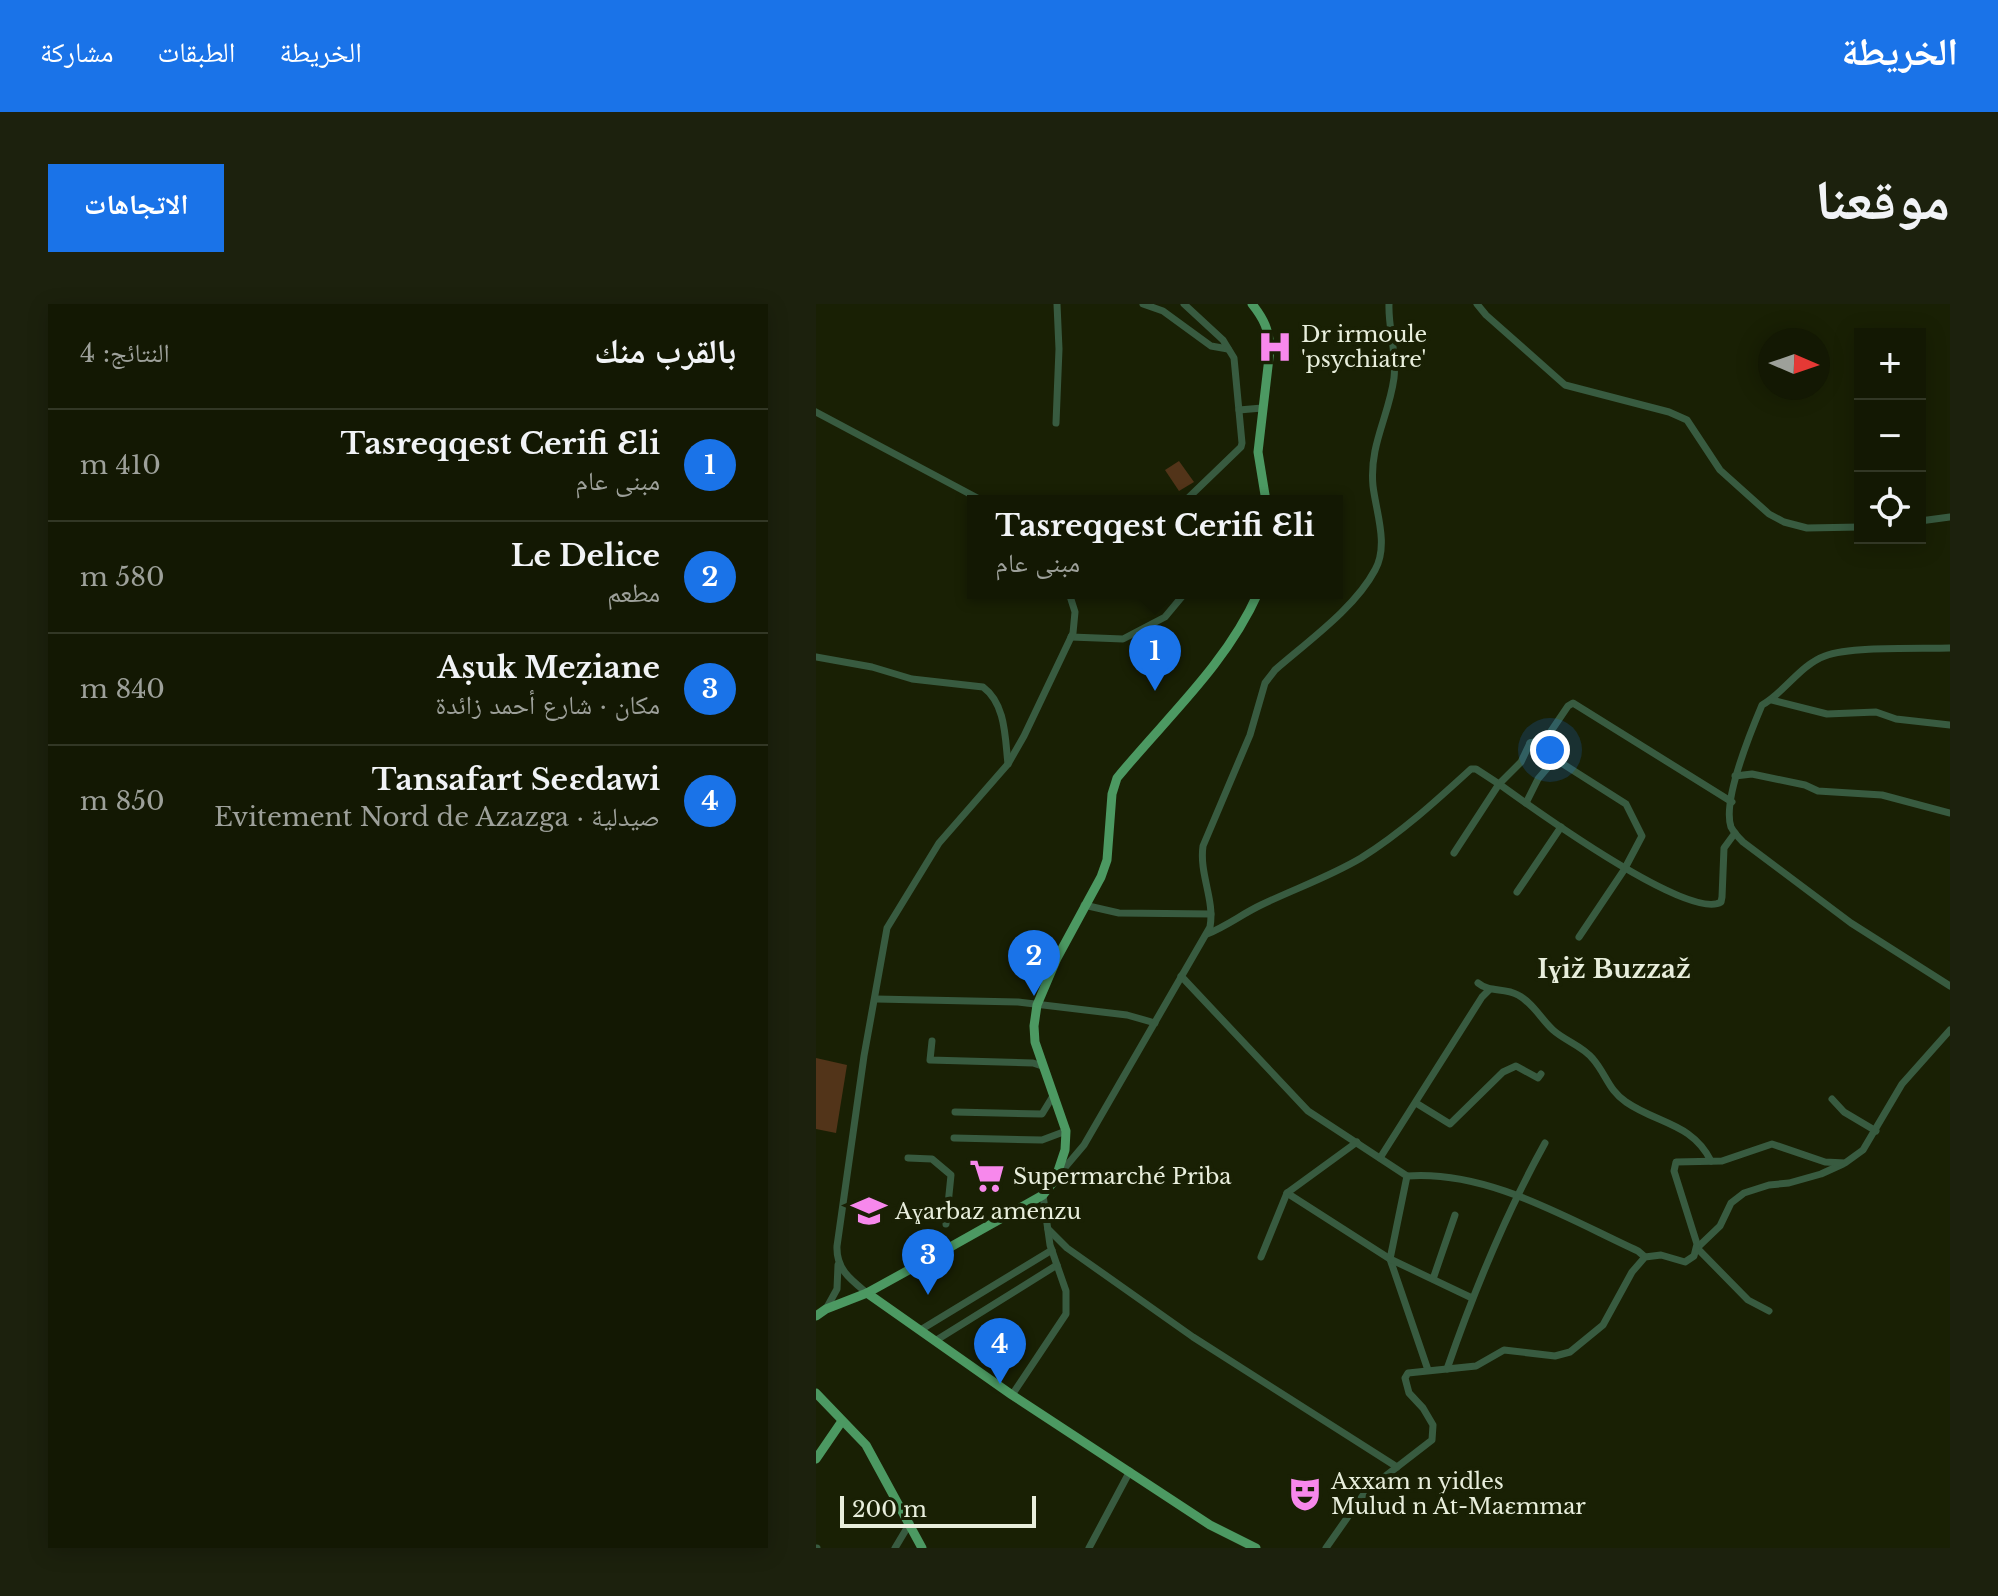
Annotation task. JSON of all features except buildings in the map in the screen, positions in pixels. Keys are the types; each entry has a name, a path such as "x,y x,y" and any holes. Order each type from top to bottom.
{"main road":[{"path":"1252,304 1269,333 1270,349 1258,452 1265,495"},
{"path":"816,1316 867,1293 1043,1195 1055,1180 1065,1150 1066,1131 1035,1042 1037,1005 1107,860 1112,794 1117,778 1202,681 1236,634 1255,599"},
{"path":"867,1293 1012,1395 1210,1525 1256,1548"},
{"path":"816,1393 866,1445 922,1548"},
{"path":"816,1459 842,1421"}],"street":[{"path":"1056,423 1057,304"},
{"path":"1143,304 1163,311 1211,346 1228,349"},
{"path":"1184,304 1223,340 1234,358 1241,447 1191,495"},
{"path":"1055,1180 1084,1145 1207,934 1211,914 1202,865 1203,846 1250,735 1265,683 1361,590 1379,559 1381,537 1372,471 1378,434 1395,372 1389,304"},
{"path":"1477,304 1565,385 1669,412 1687,420 1720,470 1769,514 1807,528 1854,527"},
{"path":"1239,410 1262,408"},
{"path":"816,412 972,495"},
{"path":"1926,520 1950,517"},
{"path":"826,1309 837,1289 837,1246 864,1056 887,928 939,843 1008,764 1024,736 1071,637 1075,623 1070,599"},
{"path":"1071,637 1123,639 1165,617 1180,599"},
{"path":"1950,648 1847,652 1824,656 1786,684 1772,700 1762,705 1735,776 1730,824 1735,833 1851,923 1950,986"},
{"path":"816,657 872,667 912,679 983,687 990,692 1004,722 1008,764"},
{"path":"1772,700 1827,714 1876,712 1896,719 1950,725"},
{"path":"1530,743 1545,740 1573,703 1732,802"},
{"path":"1530,743 1629,807 1642,836 1624,870 1579,937"},
{"path":"1454,853 1499,784 1521,762 1530,743"},
{"path":"1526,803 1538,779 1555,759"},
{"path":"1207,934 1360,859 1419,816 1471,769 1499,784 1624,870 1701,903 1718,905 1722,897 1724,848 1735,833"},
{"path":"1735,776 1752,774 1805,785 1818,791 1882,795 1950,813"},
{"path":"1517,892 1561,827"},
{"path":"1084,905 1119,913 1211,914"},
{"path":"1181,976 1308,1111 1407,1176 1469,1180 1516,1196 1638,1251 1645,1257"},
{"path":"1478,983 1489,990 1508,991 1525,999 1553,1030 1592,1056 1613,1093 1690,1134 1702,1144 1711,1161"},
{"path":"1380,1158 1489,990"},
{"path":"876,999 1018,1002 1127,1015 1155,1023"},
{"path":"1326,1548 1366,1491 1432,1440 1433,1425 1409,1393 1406,1375 1410,1372 1480,1365 1504,1350 1555,1356 1570,1352 1603,1325 1632,1272 1645,1257 1661,1255 1685,1262 1692,1259 1697,1248 1720,1226 1731,1203 1744,1193 1821,1174 1863,1150 1902,1084 1950,1030"},
{"path":"932,1041 930,1060 1033,1063 1042,1066"},
{"path":"1416,1103 1450,1124 1503,1072 1516,1066 1534,1077 1538,1078 1541,1074"},
{"path":"955,1112 1042,1114 1053,1096"},
{"path":"1832,1099 1844,1112 1876,1131"},
{"path":"954,1138 1042,1140 1066,1131"},
{"path":"1261,1257 1287,1193 1357,1142"},
{"path":"1447,1369 1472,1298 1516,1196 1545,1143"},
{"path":"1769,1311 1748,1300 1697,1248 1674,1167 1679,1160 1711,1161 1735,1157 1772,1144 1825,1162 1845,1163"},
{"path":"908,1158 932,1159 951,1175 946,1224"},
{"path":"1407,1176 1390,1259 1428,1370"},
{"path":"1287,1193 1390,1259 1472,1298"},
{"path":"1012,1395 1066,1314 1066,1291 1052,1250 1043,1195"},
{"path":"1433,1279 1455,1215"},
{"path":"1048,1229 1073,1252 1193,1337 1397,1467"},
{"path":"922,1329 1052,1250"},
{"path":"838,1263 846,1276 867,1293"},
{"path":"935,1341 1057,1265"},
{"path":"1089,1548 1130,1471"},
{"path":"895,1548 910,1523"}],"shaded area":[{"path":"1179,461 1194,482 1179,491 1165,470"},
{"path":"816,1058 847,1065 836,1133 816,1129"}],"place":[{"name":"Dr irmoule 'psychiatre'","path":"1275,347"},
{"name":"Tasreqqest Cerifi Ɛli","path":"1155,691"},
{"name":"Le Delice","path":"1034,996"},
{"name":"Supermarché Priba","path":"987,1176"},
{"name":"Aɣarbaz amenzu","path":"869,1211"},
{"name":"Aṣuk Meẓiane","path":"928,1295"},
{"name":"Tansafart Seɛdawi","path":"1000,1384"},
{"name":"Axxam n yidles Mulud n At-Maɛmmar","path":"1305,1494"}],"district":[{"name":"Iɣiž Buzzaž","path":"1614,969"}]}
